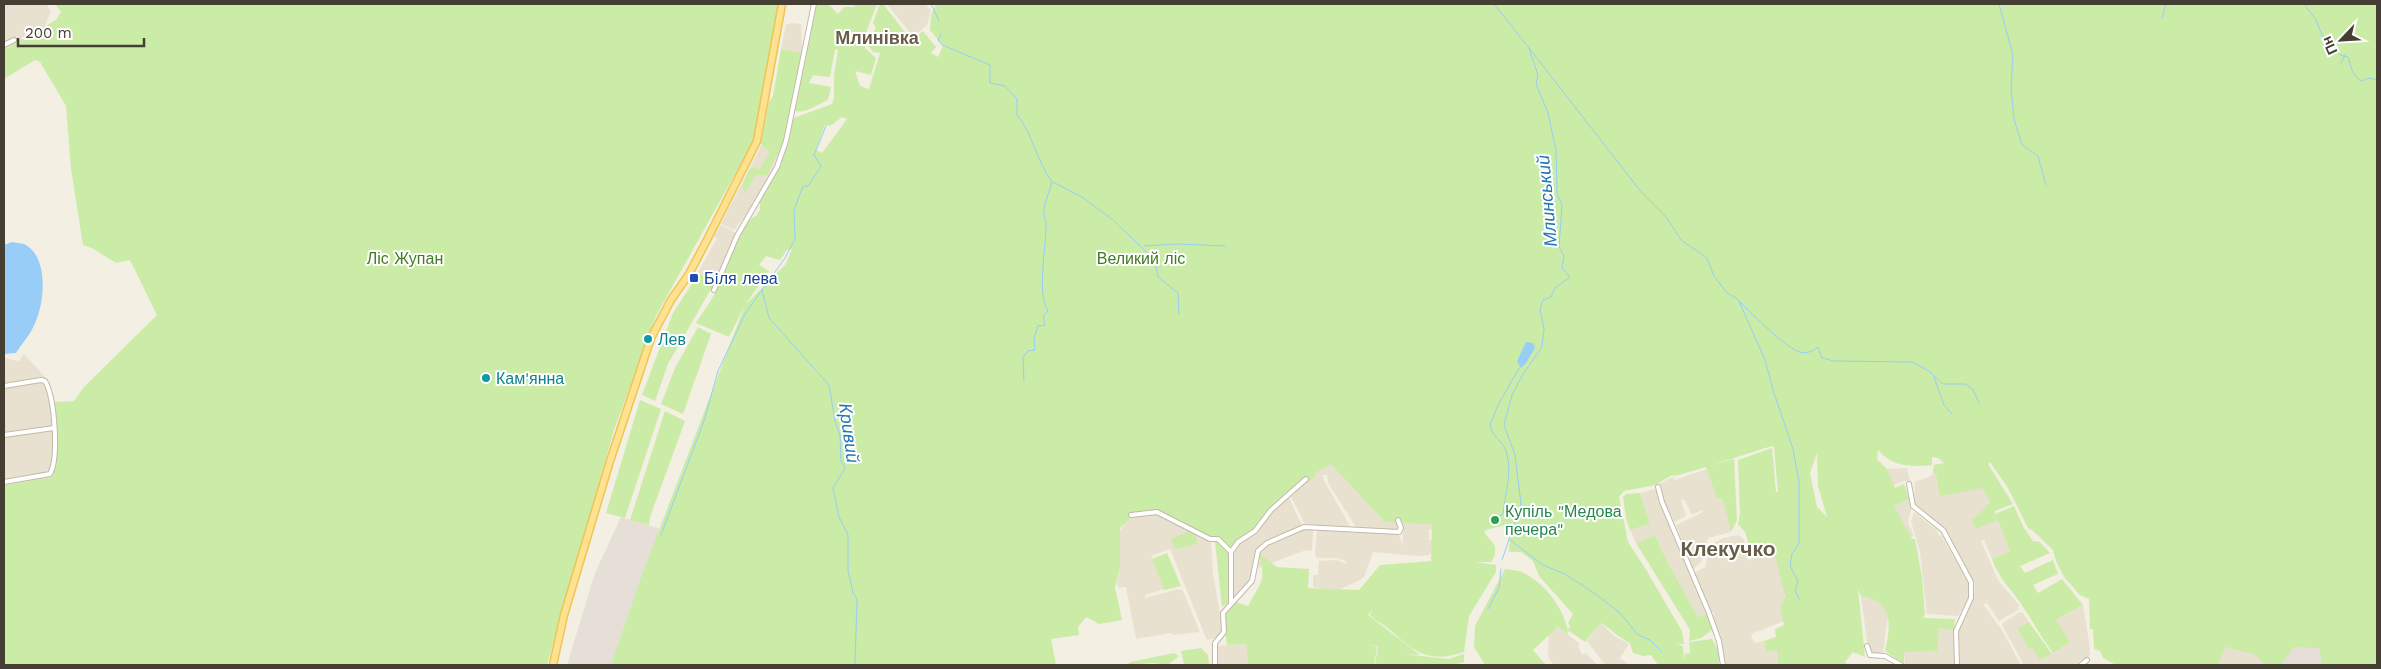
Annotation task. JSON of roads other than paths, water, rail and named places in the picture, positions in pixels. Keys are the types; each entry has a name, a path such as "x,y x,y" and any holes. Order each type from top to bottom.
{"main road":[{"path":"553,665 564,615 610,461 651,338 671,300 689,274 708,240 757,141 782,4"}],"street":[{"path":"714,290 737,236 778,168 786,142 814,4"},
{"path":"4,45 14,40"},
{"path":"4,386 45,381 49,389 54,428 51,473 4,482"},
{"path":"4,435 54,428"},
{"path":"1231,602 1231,552 1237,543 1255,531 1271,510 1306,480"},
{"path":"1909,484 1914,506 1943,530 1971,582 1971,598 1956,631 1957,665"},
{"path":"1658,487 1662,502 1709,613 1719,641 1723,665"},
{"path":"1131,515 1157,512 1210,539 1218,539 1231,552"},
{"path":"1215,665 1215,643 1224,634 1223,613 1252,581 1258,551 1267,543 1304,527 1399,532 1401,528 1398,520"},
{"path":"1866,646 1870,655 1883,656 1901,665"},
{"path":"2081,665 2086,660"}],"water":[{"path":"12,242 24,244 38,258 43,280 43,292 38,314 31,331 16,353 4,354 4,245"},
{"path":"1526,342 1533,343 1535,348 1521,368 1517,361"}],"waterway":[{"path":"931,4 939,21"},
{"name":"Млинський","path":"1494,4 1529,48 1538,75 1536,84 1548,113 1556,150 1557,194 1562,205 1559,247 1564,256 1562,268 1570,277 1555,288 1551,297 1543,300 1540,309 1544,329 1542,347 1523,374 1512,395 1504,425 1515,455 1521,504 1502,560"},
{"path":"1999,4 2013,55 2011,88 2014,119 2022,145 2038,156 2046,185"},
{"path":"2162,18 2166,4"},
{"path":"2304,4 2316,20 2324,40 2340,55 2348,57 2356,77 2362,81 2369,78 2377,80"},
{"path":"941,34 938,40 942,45 990,65 990,83 1005,86 1017,99 1017,115 1027,130 1042,165 1052,182 1044,210 1046,232 1042,281 1048,311 1043,316 1045,325 1038,326 1034,337 1035,350 1028,351 1023,357 1024,381"},
{"path":"1529,48 1642,193 1667,218 1681,240 1707,258 1714,276 1727,293 1738,299 1765,360 1793,449 1799,482 1799,543 1792,554 1790,566 1798,581 1795,590 1799,599"},
{"path":"2341,63 2345,55"},
{"path":"661,535 704,421 718,371 745,314 785,258 795,239 794,210 803,186 808,186 821,166 814,155 826,126"},
{"path":"1053,182 1082,197 1113,220 1157,262"},
{"path":"1144,246 1177,244 1225,246"},
{"path":"1155,262 1158,277 1178,293 1179,314"},
{"name":"Кривий","path":"762,290 769,318 829,385 835,421 840,435 841,461 845,468 833,488 839,517 848,535 848,570 853,593 857,599 855,665"},
{"path":"1740,302 1778,338 1800,352 1812,351 1818,347 1822,358 1834,361 1912,362 1929,371 1943,384 1966,384 1973,390 1979,403"},
{"name":"Млинський","path":"1492,520 1503,514 1509,466 1506,451 1492,432 1490,424 1499,403 1520,367"},
{"path":"1934,377 1944,405 1952,414"},
{"name":"Млинський","path":"1495,520 1498,520 1496,518"},
{"path":"1509,539 1543,565 1565,574 1597,595 1621,614 1638,635 1650,640 1661,651"},
{"name":"Млинський","path":"1488,609 1499,588 1501,569"}],"place":[{"name":"Бiля лева","path":"694,278"},
{"name":"Лев","path":"648,339"},
{"name":"Кам'янна","path":"486,378"},
{"name":"Купіль \"Медова печера\"","path":"1495,520"}],"district":[{"name":"Млинівка","path":"877,38"},
{"name":"Клекучко","path":"1728,549"}],"park label":[{"name":"Ліс Жупан","path":"405,258"},
{"name":"Великий ліс","path":"1141,258"}]}
